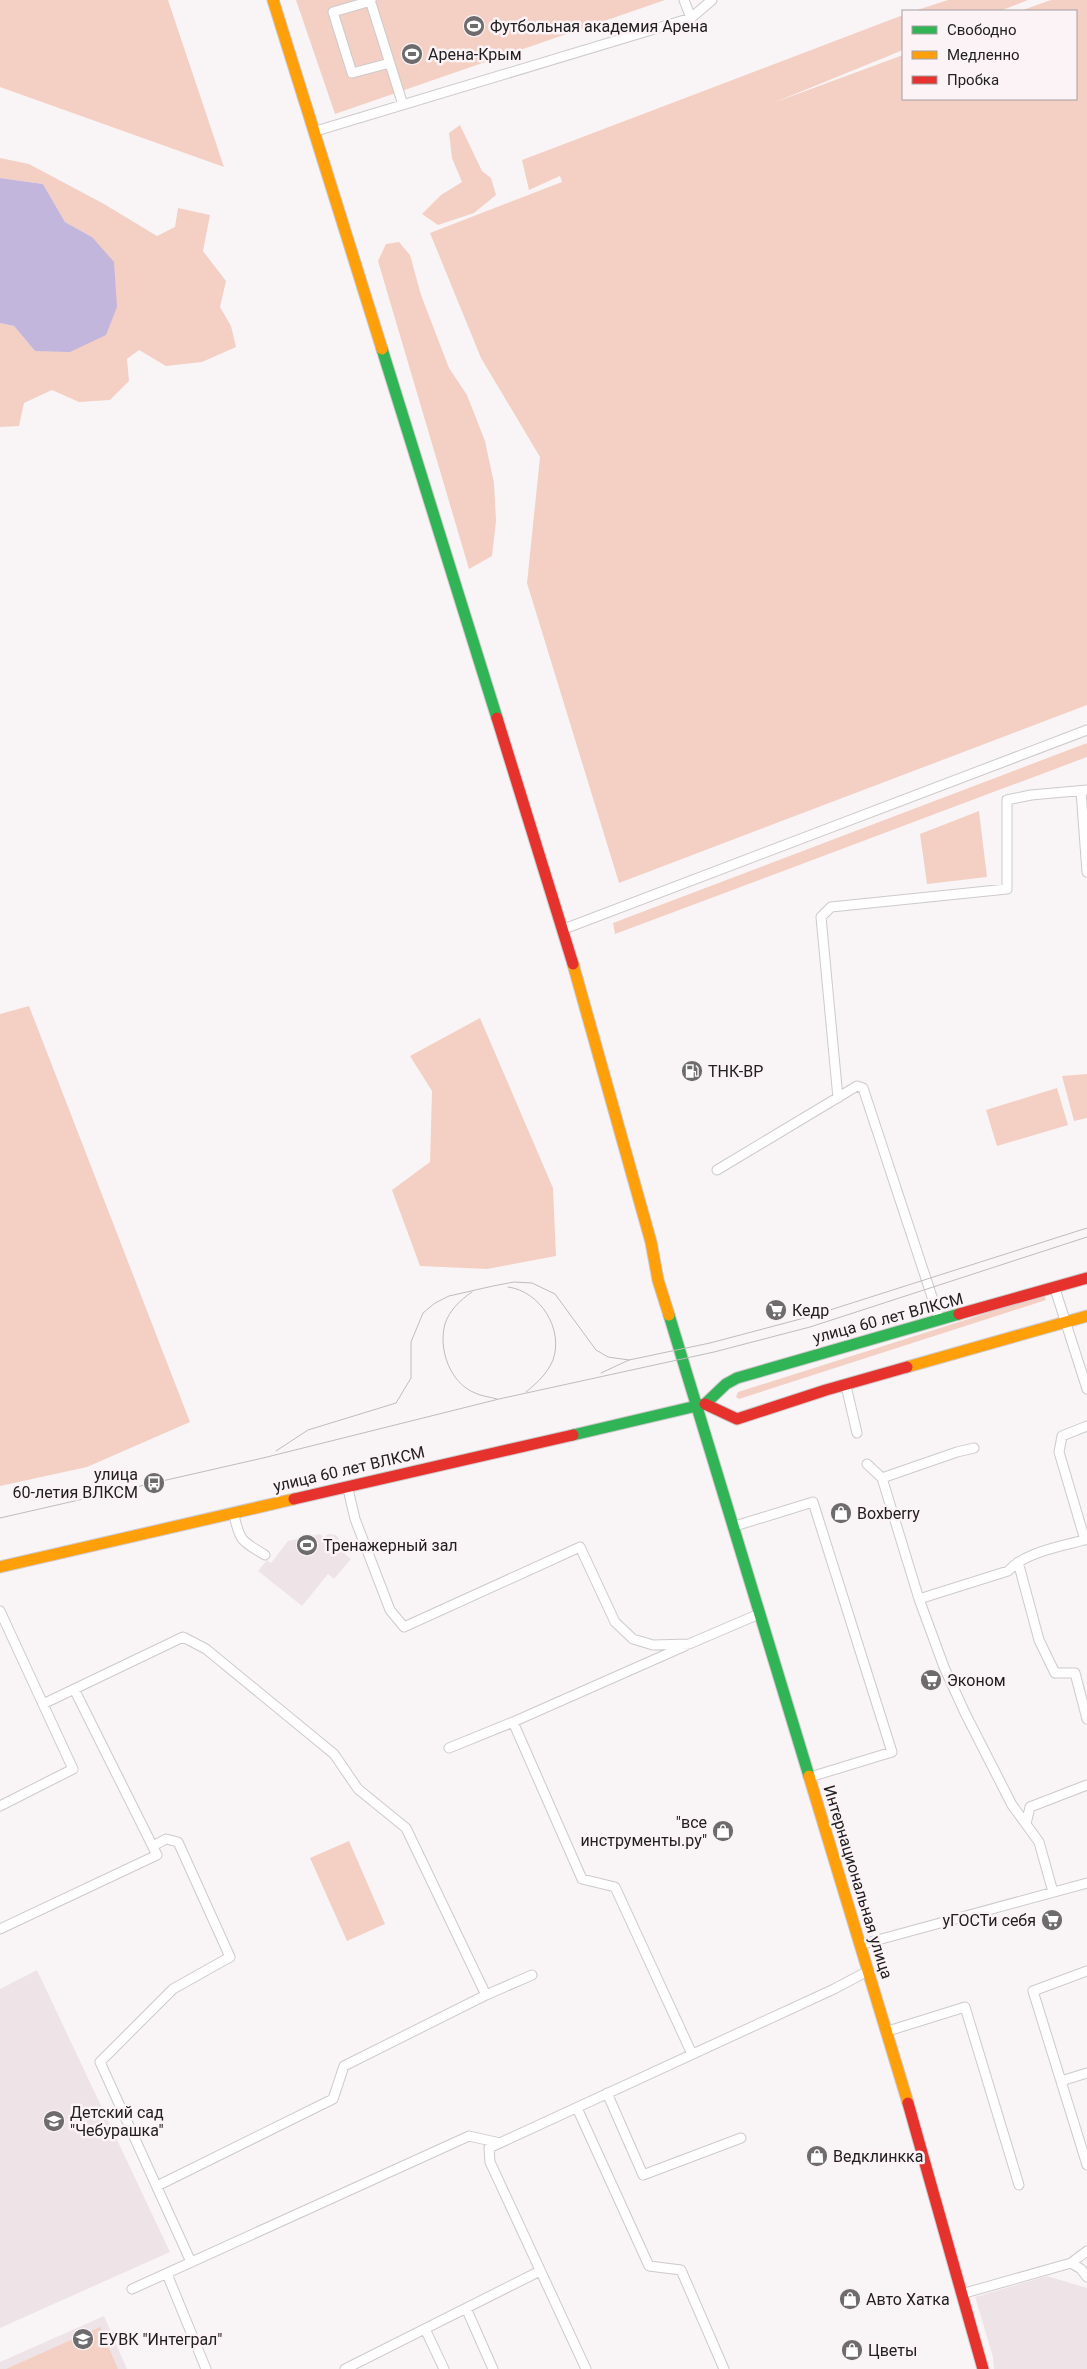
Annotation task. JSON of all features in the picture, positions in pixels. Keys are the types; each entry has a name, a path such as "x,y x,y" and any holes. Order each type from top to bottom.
{"main road":[{"name":"Интернациональная улица","path":"273,0 563,929 651,1242 658,1280 700,1405 733,1527 808,1778 887,2031 983,2369"},
{"name":"улица 60 лет ВЛКСМ","path":"0,1567 700,1405 726,1384 737,1378 1087,1278"},
{"path":"700,1405 736,1419 846,1385 1087,1316"}],"lane":[{"path":"390,63 352,73 333,12 371,0 403,105"},
{"path":"684,0 691,18"},
{"path":"314,132 691,18 712,0"},
{"path":"563,929 1087,730"},
{"path":"838,1098 821,917 825,911 831,908 1007,889 1006,800 1031,795 1084,791 1087,872"},
{"path":"717,1170 857,1086 863,1088 867,1093 940,1320"},
{"path":"1055,1288 1087,1389"},
{"path":"846,1385 857,1433"},
{"path":"919,1600 1008,1571 1018,1562 1086,1540 1059,1452 1062,1436 1087,1426"},
{"path":"882,1478 956,1452 974,1448"},
{"path":"867,1464 882,1478 919,1600 965,1713 1012,1805 1039,1842 1053,1892"},
{"path":"348,1486 355,1519 390,1610 404,1626 580,1547 615,1622 633,1639 653,1645 689,1644"},
{"path":"733,1527 813,1502 892,1752 808,1778"},
{"path":"234,1513 238,1536 265,1555"},
{"path":"1018,1562 1045,1656 1055,1673 1075,1673 1087,1719"},
{"path":"0,1611 73,1769 0,1806"},
{"path":"449,1748 513,1722 759,1614"},
{"path":"43,1704 183,1637 206,1648 334,1754 358,1789 406,1828 486,1994"},
{"path":"0,1929 157,1855 74,1689"},
{"path":"513,1722 582,1880 615,1887 692,2054"},
{"path":"1026,1824 1030,1807 1087,1785"},
{"path":"153,1846 166,1839 178,1842 230,1957 173,1989 100,2062 191,2262"},
{"path":"860,1945 1087,1883"},
{"path":"586,2369 490,2162 489,2148 868,1970"},
{"path":"1087,1971 1033,1991 1087,2165"},
{"path":"157,2186 333,2099 344,2066 486,1994 532,1975"},
{"path":"887,2031 965,2007 1019,2185"},
{"path":"1061,2081 1087,2073"},
{"path":"607,2094 643,2175 741,2138"},
{"path":"576,2108 650,2266 681,2270 724,2369"},
{"path":"132,2289 469,2136 500,2143"},
{"path":"962,2294 1071,2263 1087,2251"},
{"path":"1071,2263 1080,2268 1087,2277"},
{"path":"345,2369 540,2271"},
{"path":"166,2274 206,2369"},
{"path":"466,2308 494,2369"},
{"path":"425,2329 444,2369"}],"shaded area":[{"path":"0,0 168,0 224,167 0,87"},
{"name":"Арена-Крым","path":"296,0 665,0 335,114"},
{"path":"948,0 1028,0 1003,10 917,10"},
{"path":"1051,0 1087,0 1087,705 619,883 527,583 540,457 481,358 430,233 562,182 560,176 529,190 522,160 902,15 902,50 773,103 902,55 902,100 1077,100 1077,10 1023,10"},
{"path":"460,125 482,171 491,178 496,195 474,213 438,225 422,214 441,195 462,182 452,158 449,133"},
{"path":"0,158 29,164 104,204 157,236 175,227 178,208 210,215 203,251 226,281 220,307 231,326 236,347 202,362 166,366 139,350 127,359 129,381 110,400 79,402 52,390 24,403 19,426 0,427 0,323 14,326 35,351 92,237 65,222 43,184 0,178"},
{"path":"0,178 43,184 65,222 92,237 114,262 117,307 106,335 70,352 35,351 14,326 0,323"},
{"path":"399,242 410,255 421,295 449,368 467,395 485,441 494,483 496,521 492,556 469,569 378,261 386,244"},
{"path":"1087,743 1087,757 615,934 613,923"},
{"path":"979,811 987,877 927,884 920,834"},
{"path":"29,1006 190,1422 87,1467 0,1486 0,1014"},
{"path":"480,1018 553,1188 556,1256 487,1269 420,1266 392,1190 430,1162 432,1091 410,1056"},
{"path":"1087,1074 1087,1118 1074,1121 1062,1076"},
{"path":"1057,1088 1068,1125 997,1146 986,1110"},
{"path":"1044,1295 1046,1300 739,1399 736,1397 738,1392"},
{"path":"320,1534 324,1538 328,1534 336,1535 339,1539 337,1548 351,1559 334,1579 328,1574 302,1606 258,1571 267,1560 271,1563 288,1541"},
{"path":"349,1841 385,1924 347,1941 310,1858"},
{"name":"Детский сад \"Чебурашка\"","path":"37,1970 170,2252 0,2328 0,1989"},
{"path":"1047,2276 1087,2288 1087,2369 994,2369 993,2357 975,2297"},
{"name":"ЕУВК \"Интеграл\"","path":"104,2316 127,2369 0,2369 0,2362"},
{"name":"ЕУВК \"Интеграл\"","path":"100,2327 118,2369 6,2369"}],"tram line":[{"path":"601,1373 629,1360 710,1343 808,1317 1087,1228"},
{"path":"0,1518 263,1458 499,1399 714,1352 810,1327 1087,1237"},
{"path":"276,1451 308,1430 396,1403 411,1378 411,1342 423,1313 435,1303 449,1296 514,1282 532,1283 555,1294 596,1350 608,1357 629,1360"},
{"path":"508,1287 520,1290 539,1304 547,1313 555,1336 556,1348 551,1365 526,1392"},
{"path":"472,1292 456,1306 447,1319 443,1334 445,1354 448,1364 459,1382 477,1394 497,1399"}],"traffic: fast":[{"path":"382,349 497,718"},
{"path":"573,1435 705,1404 726,1384 737,1378 959,1314"},
{"path":"669,1315 809,1776"}],"traffic: slow":[{"path":"273,0 382,349"},
{"path":"573,964 651,1242 658,1280 669,1315"},
{"path":"907,1367 1087,1316"},
{"path":"0,1567 294,1499"},
{"path":"809,1776 908,2103"}],"traffic: jam":[{"path":"497,718 573,964"},
{"path":"959,1314 1087,1278"},
{"path":"705,1404 737,1419 826,1390 907,1367"},
{"path":"294,1499 573,1435"},
{"path":"908,2103 983,2369"}],"place":[{"name":"Футбольная академия Арена","path":"474,26"},
{"name":"Арена-Крым","path":"412,54"},
{"name":"ТНК-ВР","path":"692,1071"},
{"name":"Кедр","path":"776,1310"},
{"name":"улица 60-летия ВЛКСМ","path":"154,1483"},
{"name":"Boxberry","path":"841,1513"},
{"name":"Тренажерный зал","path":"307,1545"},
{"name":"Эконом","path":"931,1680"},
{"name":"\"все инструменты.ру\"","path":"723,1831"},
{"name":"уГОСТи себя","path":"1052,1920"},
{"name":"Детский сад \"Чебурашка\"","path":"54,2121"},
{"name":"Ведклинкка","path":"817,2156"},
{"name":"Авто Хатка","path":"850,2299"},
{"name":"ЕУВК \"Интеграл\"","path":"83,2339"},
{"name":"Цветы","path":"852,2350"}]}
